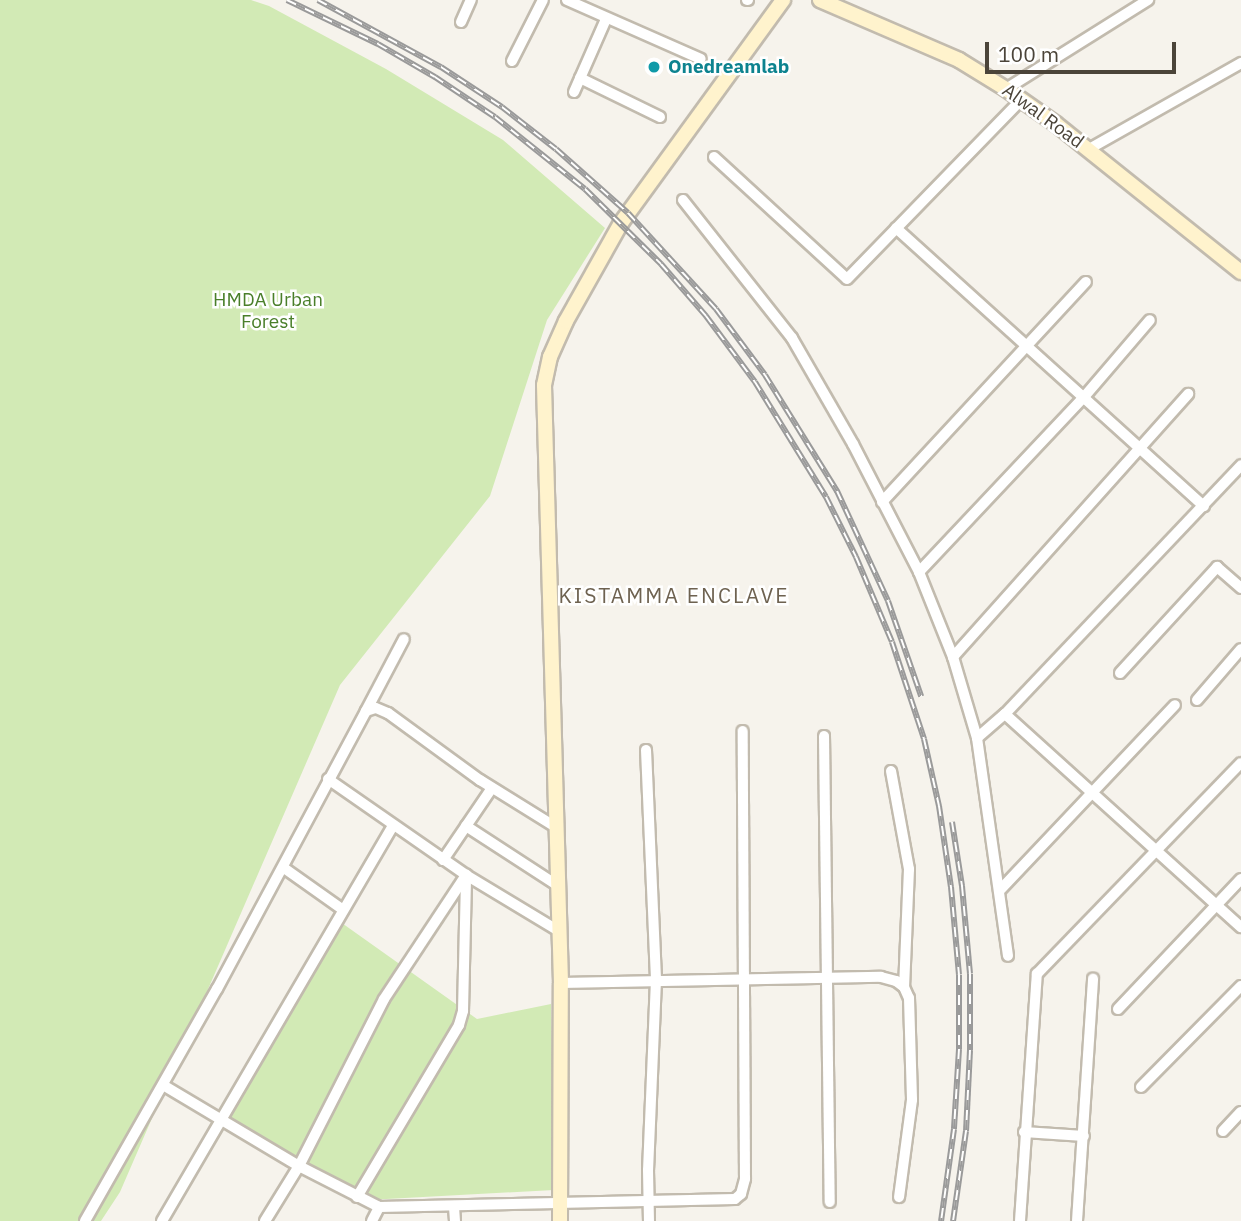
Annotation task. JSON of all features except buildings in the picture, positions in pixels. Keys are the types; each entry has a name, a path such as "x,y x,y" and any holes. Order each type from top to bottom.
{"street":[{"path":"461,22 471,0"},
{"path":"512,61 543,0"},
{"path":"567,0 701,59"},
{"path":"560,1221 561,983 557,930 557,828 544,385 550,357 566,321 621,223 783,0"},
{"name":"Alwal Road","path":"820,0 959,60 1022,99 1241,272"},
{"path":"1006,89 1148,0"},
{"path":"574,92 606,19"},
{"path":"1088,149 1241,63"},
{"path":"580,78 660,117"},
{"path":"714,157 848,279 1022,99"},
{"path":"683,200 792,338 853,444 919,572 953,657 977,738 1001,889 1008,956"},
{"path":"897,228 1204,506"},
{"path":"882,502 1086,282"},
{"path":"919,572 1084,397 1150,320"},
{"path":"953,657 1188,394"},
{"path":"977,738 1005,714 1241,465"},
{"path":"1120,673 1217,567 1241,588"},
{"path":"85,1221 284,868 328,779 404,639"},
{"path":"1197,700 1241,649"},
{"path":"1001,889 1175,705"},
{"path":"366,711 376,708 388,713 492,788 557,828"},
{"path":"1005,714 1241,927"},
{"path":"163,1085 299,1166 379,1207 726,1202 735,1199 744,1186 743,731"},
{"path":"824,736 825,979 830,1202"},
{"path":"646,750 656,980 648,1170 649,1221"},
{"path":"1020,1221 1024,1132 1037,974 1241,763"},
{"path":"891,771 909,869 904,988 910,1011 912,1100 899,1197"},
{"path":"328,779 443,860 557,930"},
{"path":"443,860 492,788"},
{"path":"162,1221 223,1121 342,909 393,825"},
{"path":"466,826 557,885"},
{"path":"284,868 342,909"},
{"path":"265,1221 299,1166 384,999 466,875"},
{"path":"357,1197 459,1025 463,1011 466,875"},
{"path":"1118,1009 1241,879"},
{"path":"561,983 881,977 896,981 904,988"},
{"path":"1077,1221 1093,979"},
{"path":"1141,1087 1241,986"},
{"path":"1223,1131 1241,1112"},
{"path":"1024,1132 1084,1136"},
{"path":"372,1221 379,1207"},
{"path":"454,1207 455,1221"}],"green space":[{"name":"HMDA Urban Forest","path":"0,0 251,0 269,6 386,69 503,140 605,228 547,320 490,496 340,685 120,1192 101,1221 0,1221"},
{"path":"339,921 477,1019 551,1004 554,1190 368,1200 226,1117 247,1086"}],"railway":[{"path":"287,0 378,44 435,77 495,117 585,189 661,264 706,316 755,382 826,497 856,557 892,642 924,739 939,806 951,887 959,975 959,1049 954,1129 941,1221"},
{"path":"318,0 441,67 502,107 556,149 628,213 716,309 765,375 837,491 888,601 921,696"},
{"path":"952,822 962,886 970,974 966,1131 953,1221"}],"place":[{"name":"Onedreamlab","path":"654,67"}],"district":[{"name":"KISTAMMA ENCLAVE","path":"674,595"}]}
